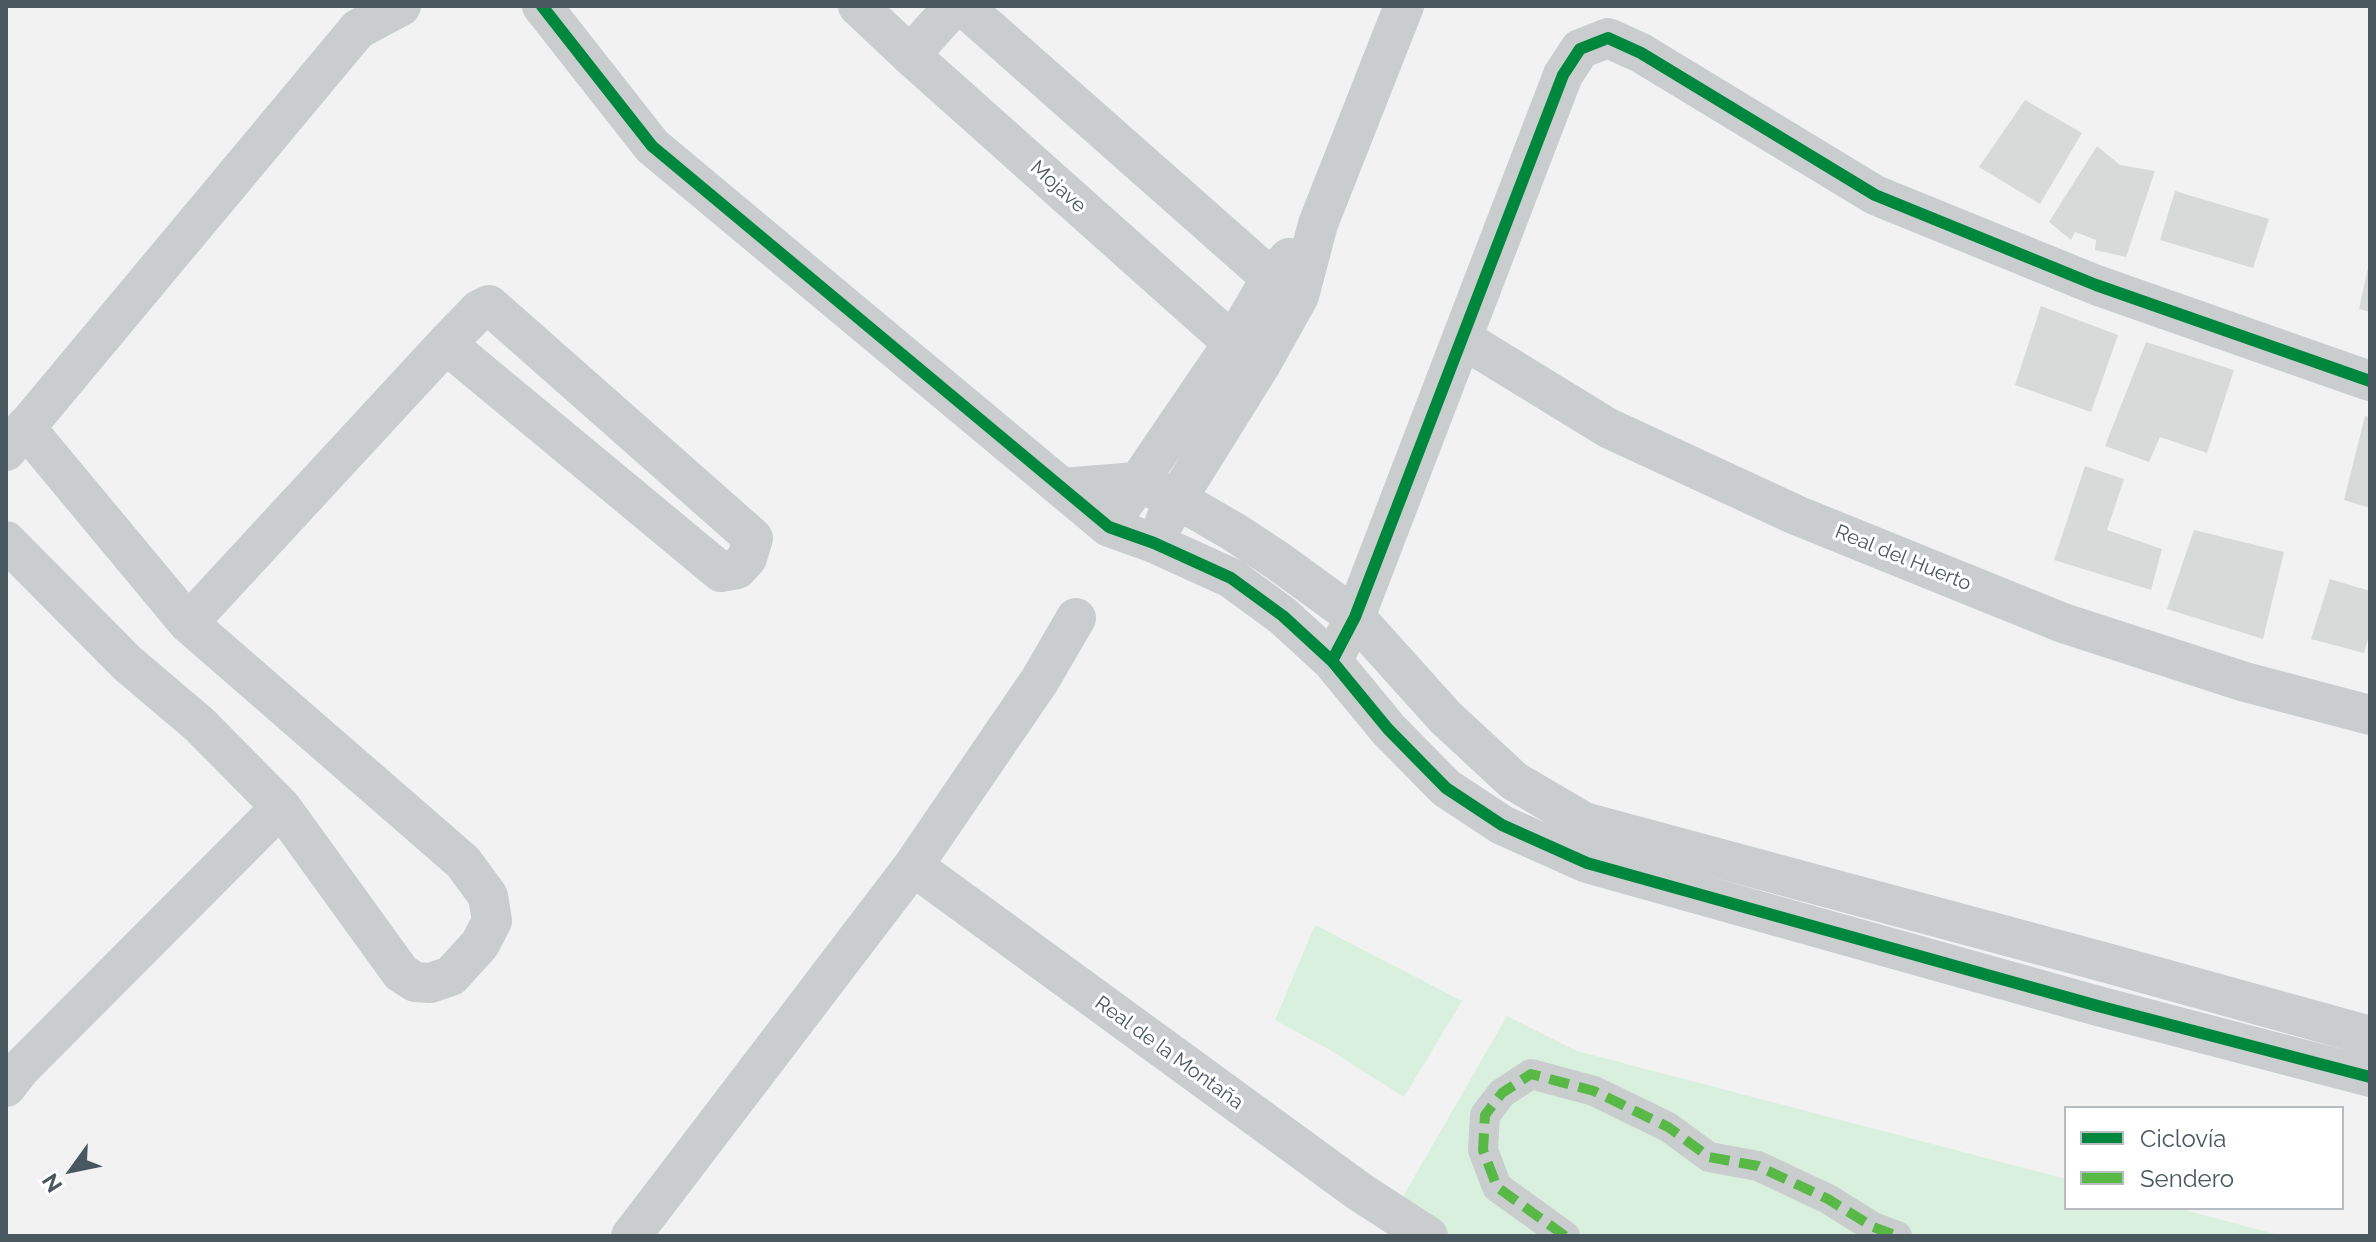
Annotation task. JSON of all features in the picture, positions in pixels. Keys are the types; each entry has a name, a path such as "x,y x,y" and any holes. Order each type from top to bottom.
{"street":[{"path":"6,541 117,654 200,725 281,807 401,973 415,982 430,983 451,976 480,944 492,921 488,896 463,862 188,623 15,439 358,29 401,6"},
{"path":"542,6 652,146 1109,527 1154,543 1231,578 1283,616 1332,661 1388,729 1446,788 1502,825 1587,863 2098,1006 2370,1077"},
{"name":"Mojave","path":"858,6 1247,353"},
{"path":"910,55 954,6"},
{"path":"963,6 1285,287"},
{"path":"1154,543 1247,353 1318,224 1404,6"},
{"path":"1332,661 1355,617 1563,75 1580,49 1608,38 1641,53 1875,195 2096,285 2370,381"},
{"path":"188,623 446,344 479,310 489,305 753,538 747,558 737,569 721,572 446,344"},
{"name":"Real del Huerto","path":"1463,339 1608,428 1810,520 2063,623 2245,682 2370,715"},
{"path":"1109,527 1137,482 1247,353"},
{"path":"1062,488 1137,482 1177,499 1278,561 1355,617 1445,717 1514,781 1584,822 2370,1036"},
{"path":"631,1236 913,866 1040,680 1076,618"},
{"path":"6,1087 20,1069 281,807"},
{"name":"Real de la Montaña","path":"913,866 1360,1192 1428,1236"},
{"path":"2098,1006 2107,963"},
{"path":"1565,1236 1497,1187 1483,1150 1485,1115 1502,1093 1531,1074 1594,1091 1668,1127 1709,1157 1758,1166 1828,1199 1873,1227 1897,1236"}],"green space":[{"path":"1315,925 1462,1001 1404,1097 1330,1050 1275,1020"},
{"path":"1507,1016 1577,1051 2064,1178 2064,1210 2184,1210 2283,1236 1401,1236 1386,1226"}],"building":[{"path":"2025,100 2082,133 2040,204 1979,167"},
{"path":"2097,146 2120,165 2155,171 2126,257 2095,250 2096,240 2075,232 2071,240 2049,222"},
{"path":"2175,191 2269,219 2253,268 2160,240"},
{"path":"2370,263 2370,312 2359,309"},
{"path":"2041,306 2118,335 2091,412 2015,385"},
{"path":"2146,342 2234,370 2207,453 2160,437 2149,462 2105,446"},
{"path":"2365,416 2370,417 2370,508 2344,500"},
{"path":"2085,466 2124,479 2107,530 2162,549 2151,590 2054,560"},
{"path":"2194,530 2284,552 2263,639 2167,609"},
{"path":"2330,579 2370,591 2370,632 2364,653 2311,639"}],"marked path":[{"path":"1565,1236 1497,1187 1483,1150 1485,1115 1502,1093 1531,1074 1594,1091 1668,1127 1709,1157 1758,1166 1828,1199 1873,1227 1897,1236"}],"cycle path":[{"path":"542,6 652,146 1109,527 1154,543 1231,578 1283,616 1332,661 1388,729 1446,788 1502,825 1587,863 2098,1006 2370,1077"},
{"path":"1332,661 1355,617 1563,75 1580,49 1608,38 1641,53 1875,195 2096,285 2370,381"}]}
